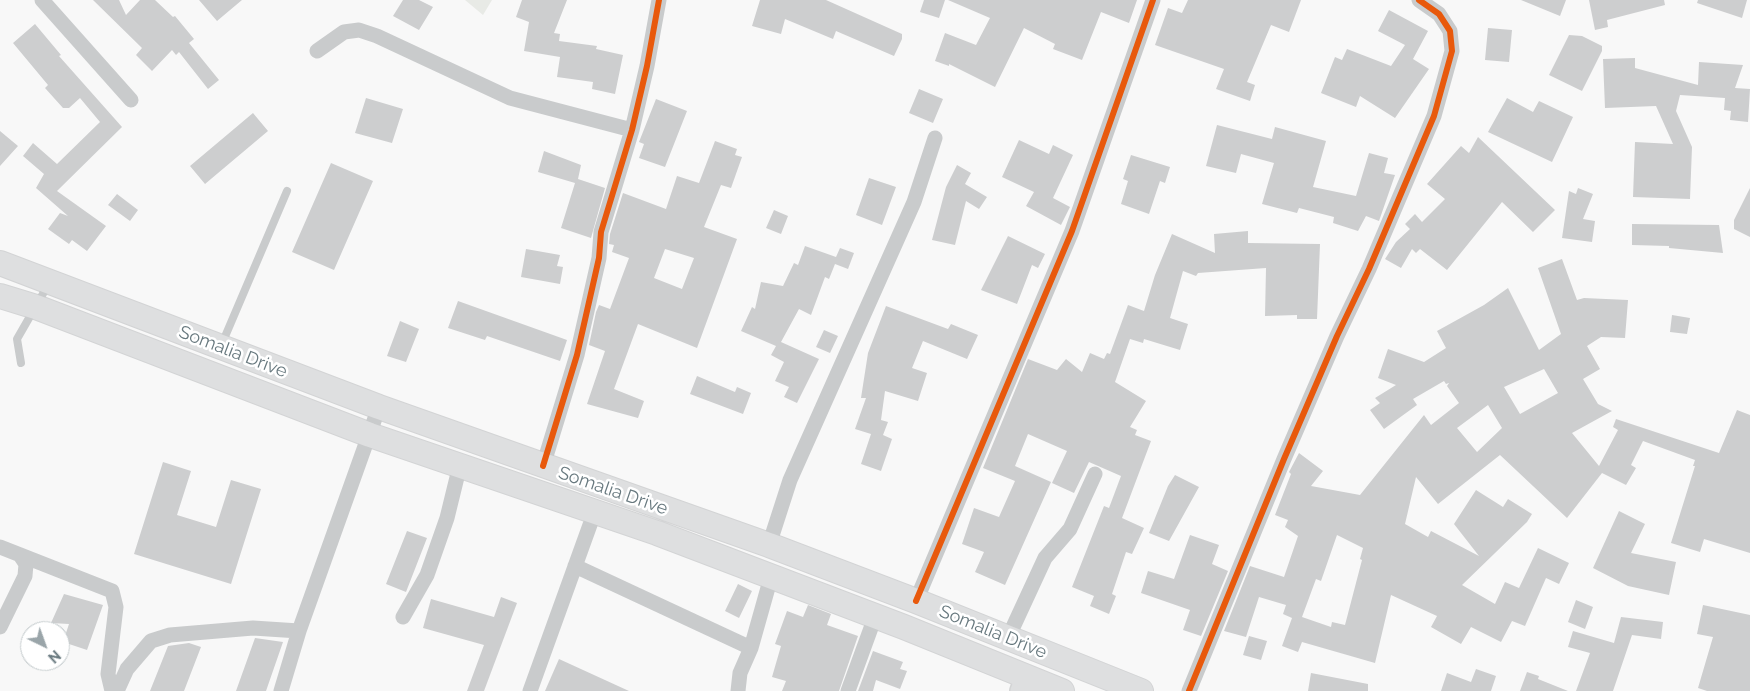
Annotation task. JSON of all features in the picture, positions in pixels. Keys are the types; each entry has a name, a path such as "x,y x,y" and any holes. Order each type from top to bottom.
{"main road":[{"name":"Somalia Drive","path":"0,263 379,407 769,545 916,601 1141,691"},
{"name":"Somalia Drive","path":"0,296 36,307 370,435 595,511 771,577 875,617 1024,684 1062,691"}],"street":[{"path":"42,0 131,100"},
{"path":"543,466 577,355 599,258 601,232 632,130 647,66 659,0"},
{"path":"916,601 1072,231 1153,0"},
{"path":"1189,691 1284,459 1337,336 1369,269 1434,116 1452,51 1450,31 1440,14 1419,0"},
{"path":"317,52 344,32 359,30 377,36 510,98 632,130"},
{"path":"769,545 790,480 914,202 935,138"},
{"path":"281,691 299,631 379,407"},
{"path":"403,617 427,575 447,518 460,465"},
{"path":"1008,638 1045,558 1070,528 1095,474"},
{"path":"530,691 595,511"},
{"path":"0,547 112,591 116,607 108,674 112,691"},
{"path":"0,627 25,576 26,564 20,555"},
{"path":"575,566 751,648"},
{"path":"738,691 740,673 751,648 771,577"},
{"path":"848,691 875,617"},
{"path":"116,691 127,669 151,641 188,632 253,628 299,631"}],"lane":[{"path":"221,347 287,191"},
{"path":"21,362 17,339 50,281"}],"shaded area":[{"path":"465,0 492,0 483,15"}],"building":[{"path":"93,0 119,0 126,15 140,0 155,0 173,17 175,16 194,39 189,43 219,80 208,89 179,52 176,55 172,50 152,71 136,55 142,48"},
{"path":"199,0 242,0 217,21"},
{"path":"403,0 419,0 433,7 419,30 393,16"},
{"path":"522,0 567,0 554,33 560,34 559,41 597,46 596,49 623,55 615,94 592,89 593,82 557,77 560,57 524,51 529,22 516,17"},
{"path":"760,0 826,0 902,34 902,39 894,56 836,31 833,39 785,19 781,34 752,26"},
{"path":"924,0 945,0 939,18 920,12"},
{"path":"948,0 1137,0 1129,23 1101,12 1082,60 1053,49 1055,44 1024,28 995,87 949,64 949,66 935,61 945,33 976,45 990,18"},
{"path":"1188,0 1301,0 1289,32 1271,25 1247,82 1255,85 1250,101 1216,89 1224,69 1155,45 1168,8 1182,13"},
{"path":"1521,0 1566,0 1560,16"},
{"path":"1589,0 1664,0 1665,5 1607,20 1608,27 1595,30"},
{"path":"1698,0 1747,0 1742,18 1697,3"},
{"path":"1389,10 1428,31 1413,59 1429,69 1395,118 1360,96 1356,107 1321,93 1335,57 1342,60 1347,49 1391,66 1405,45 1378,31"},
{"path":"35,24 61,55 59,56 122,127 57,191 106,226 87,251 72,240 69,244 48,229 60,213 68,216 36,188 44,174 23,156 33,143 57,164 100,122 80,98 69,108 63,108 45,88 48,85 13,43"},
{"path":"1488,28 1512,30 1509,62 1485,60"},
{"path":"1569,35 1582,36 1602,46 1602,51 1582,91 1549,75"},
{"path":"1635,58 1635,68 1698,85 1699,62 1743,65 1735,88 1750,89 1748,122 1730,120 1731,111 1724,110 1725,98 1680,95 1676,111 1692,147 1690,199 1633,197 1635,142 1673,144 1656,106 1605,108 1603,59"},
{"path":"919,89 943,99 933,123 909,113"},
{"path":"366,98 403,109 392,143 355,133"},
{"path":"1507,98 1533,112 1539,101 1573,117 1552,162 1488,132"},
{"path":"656,99 687,111 665,167 639,158 644,144 639,142"},
{"path":"253,113 268,131 205,184 190,166"},
{"path":"1217,125 1272,139 1275,127 1326,141 1313,187 1356,196 1369,153 1388,158 1384,173 1395,175 1379,221 1366,216 1358,231 1333,223 1334,217 1299,208 1297,213 1262,204 1274,163 1241,154 1236,173 1206,166"},
{"path":"0,131 18,146 0,166"},
{"path":"1478,137 1555,210 1533,232 1502,202 1447,270 1420,249 1416,253 1412,249 1401,268 1385,259 1396,242 1410,229 1405,224 1415,214 1422,222 1445,199 1427,184 1461,146 1469,153"},
{"path":"1019,140 1049,154 1053,145 1073,155 1053,198 1070,207 1061,225 1026,206 1034,192 1002,177"},
{"path":"715,141 737,149 735,155 742,157 731,188 721,185 704,227 737,239 697,348 638,324 614,389 644,401 638,418 587,404 605,351 589,345 596,312 599,305 610,309 629,258 612,252 614,245 609,244 610,234 623,193 666,209 677,176 699,183","holes":["665,249 694,258 682,289 654,278"]},
{"path":"544,151 581,165 578,179 605,188 591,238 561,228 575,183 538,172"},
{"path":"1131,155 1170,167 1165,183 1160,181 1149,214 1121,204 1128,181 1123,179"},
{"path":"331,163 373,181 334,270 292,252"},
{"path":"957,165 971,173 965,184 987,197 979,209 966,201 955,245 932,240 946,187"},
{"path":"869,178 896,187 882,225 856,215"},
{"path":"1578,188 1593,194 1583,219 1595,221 1592,242 1562,238 1569,191 1576,194"},
{"path":"1750,188 1750,237 1734,229 1734,220"},
{"path":"117,194 138,210 130,221 108,205"},
{"path":"774,210 788,216 781,234 766,228"},
{"path":"1632,224 1719,225 1723,253 1669,248 1669,246 1632,245"},
{"path":"1248,231 1248,243 1320,244 1317,319 1297,319 1297,315 1265,316 1266,268 1198,273 1196,276 1183,271 1170,318 1188,324 1180,350 1144,339 1143,343 1130,339 1115,382 1146,401 1130,427 1137,430 1135,435 1151,441 1122,518 1144,528 1132,554 1126,552 1112,594 1116,596 1109,614 1090,606 1094,596 1072,587 1104,506 1109,508 1121,476 1089,462 1074,493 1052,483 1067,451 1028,434 1015,466 1051,482 1005,585 975,572 984,552 962,544 974,508 999,517 1015,481 983,468 1028,359 1057,370 1066,359 1082,372 1090,353 1104,359 1107,353 1110,354 1128,305 1144,311 1155,275 1172,234 1215,253 1214,234"},
{"path":"1008,236 1045,254 1038,268 1032,265 1017,304 981,290"},
{"path":"805,246 836,257 840,248 854,253 848,269 835,264 829,279 825,277 811,315 799,309 781,342 819,359 797,403 784,397 789,387 775,381 784,362 771,355 776,346 741,331 752,307 755,309 761,282 783,286 794,263 798,265"},
{"path":"526,249 560,255 557,266 563,267 560,284 521,277"},
{"path":"1562,259 1577,300 1584,298 1628,300 1625,338 1601,337 1587,346 1600,369 1583,379 1598,404 1612,411 1572,433 1599,466 1618,430 1613,427 1616,419 1719,453 1737,410 1750,415 1750,553 1704,539 1700,552 1671,543 1695,466 1693,466 1695,460 1643,441 1631,465 1636,468 1626,485 1602,473 1567,518 1500,455 1438,504 1416,477 1405,524 1428,537 1431,531 1479,556 1454,524 1476,490 1503,507 1508,499 1532,514 1527,522 1462,585 1495,604 1505,582 1519,588 1538,548 1569,563 1559,584 1546,578 1525,626 1512,621 1501,642 1471,627 1461,644 1431,627 1437,616 1391,595 1375,663 1302,642 1298,652 1282,646 1292,618 1283,614 1286,605 1259,597 1246,637 1224,631 1250,566 1284,577 1298,536 1285,527 1288,520 1275,515 1291,474 1289,472 1299,453 1323,471 1311,486 1360,495 1424,415 1431,425 1459,403 1447,386 1449,383 1446,384 1444,381 1413,399 1417,405 1384,429 1370,410 1380,403 1375,398 1396,385 1378,378 1388,349 1424,362 1446,348 1437,331 1484,305 1508,288 1539,350 1561,334 1538,268","holes":["1544,369 1558,393 1520,414 1504,387","1488,405 1502,428 1477,452 1457,428","1337,535 1363,548 1360,559 1362,560 1345,625 1332,622 1331,627 1302,617 1316,579 1321,581"]},
{"path":"458,301 567,340 560,361 487,336 485,340 448,328"},
{"path":"886,306 948,329 951,324 978,335 967,359 923,341 912,368 927,373 918,401 885,391 881,420 888,422 883,435 892,439 881,471 861,464 871,434 855,429 866,398 861,398 868,353"},
{"path":"1672,315 1690,318 1687,334 1670,332"},
{"path":"400,321 419,329 406,362 387,356"},
{"path":"824,330 838,336 830,353 816,347"},
{"path":"697,376 735,392 737,387 751,393 743,414 690,394"},
{"path":"163,462 191,471 177,515 216,527 231,480 261,489 231,584 134,554"},
{"path":"1175,475 1199,487 1169,541 1149,533 1168,486"},
{"path":"1619,511 1645,524 1631,553 1676,562 1669,595 1628,586 1593,568"},
{"path":"407,531 427,538 406,592 386,584"},
{"path":"1190,535 1219,545 1212,564 1228,571 1201,636 1183,630 1190,610 1141,593 1148,571 1174,579"},
{"path":"738,584 752,591 739,618 725,611"},
{"path":"64,594 103,605 87,650 70,644 70,621 52,621"},
{"path":"501,597 517,603 484,691 467,691 484,645 423,628 431,599 494,617"},
{"path":"1576,600 1593,607 1585,629 1568,622"},
{"path":"808,605 831,614 827,625 858,636 839,691 782,691 786,681 772,677 781,646 775,644 787,611 803,617"},
{"path":"1703,605 1750,615 1750,691 1707,691 1698,688 1713,637 1697,634"},
{"path":"1621,617 1663,622 1661,639 1632,635 1613,691 1576,691 1590,653 1568,647 1573,631 1614,643"},
{"path":"1249,636 1267,641 1261,660 1243,655"},
{"path":"255,638 283,642 266,691 236,691"},
{"path":"189,643 201,647 184,691 150,691 168,646"},
{"path":"873,651 903,662 900,669 907,671 900,689 876,680 873,691 858,691"},
{"path":"559,659 629,691 545,691"},
{"path":"1476,669 1496,676 1491,691 1441,691 1447,673 1471,682"},
{"path":"1527,672 1539,676 1538,679 1568,691 1520,691"},
{"path":"1311,673 1368,684 1368,691 1308,691"}],"cycle path":[{"path":"543,466 577,355 599,258 601,232 632,130 647,66 659,0"},
{"path":"916,601 1072,231 1153,0"},
{"path":"1189,691 1284,459 1337,336 1369,269 1434,116 1452,51 1450,31 1439,14 1419,0"}]}
